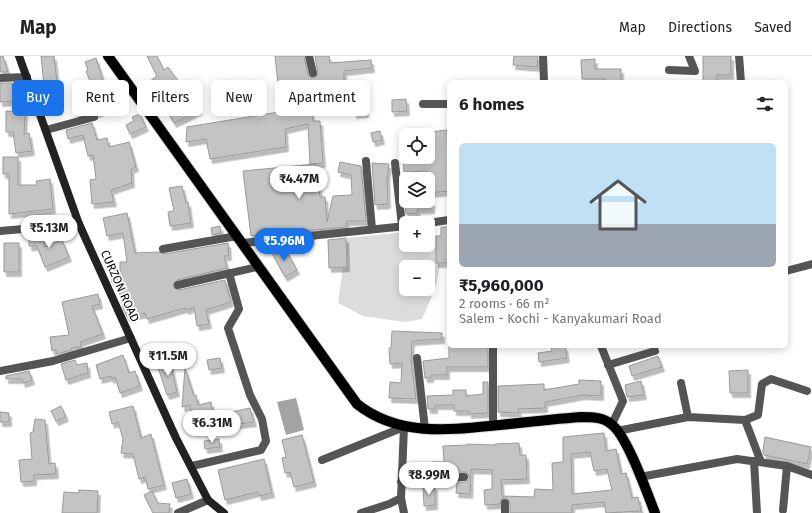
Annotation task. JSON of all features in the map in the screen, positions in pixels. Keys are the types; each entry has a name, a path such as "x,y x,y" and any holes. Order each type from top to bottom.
{"main road":[{"name":"CURZON ROAD","path":"19,56 79,224 176,438 192,466 208,500 224,513"},
{"path":"108,56 240,239 257,267 357,404 371,415 404,427 425,429 448,430 581,417 599,418 614,427 640,477 655,513"}],"street":[{"path":"309,56 313,73"},
{"path":"543,56 544,80"},
{"path":"669,70 695,72 689,56"},
{"path":"739,56 741,80"},
{"path":"0,78 27,77"},
{"path":"423,104 447,104"},
{"path":"46,130 94,117"},
{"path":"366,161 372,229"},
{"path":"395,163 403,216"},
{"path":"435,222 447,220"},
{"path":"0,232 79,224"},
{"path":"163,249 240,239 399,226"},
{"path":"788,270 812,264"},
{"path":"178,285 257,267"},
{"path":"192,466 261,450 266,441 262,419 250,395 228,328 239,309 229,273"},
{"path":"0,371 53,361 131,338"},
{"path":"493,348 493,426"},
{"path":"603,348 623,401 614,427 688,416 745,420 758,415 762,384 771,379 806,391"},
{"path":"608,365 655,351"},
{"path":"417,358 425,429"},
{"path":"681,383 688,416"},
{"path":"745,420 757,462 757,513"},
{"path":"322,460 404,427 401,482 401,498 404,513"},
{"path":"640,477 737,459 787,466 812,475"},
{"path":"783,510 787,466"},
{"path":"401,482 464,477"},
{"path":"361,513 389,504 401,498"},
{"path":"178,513 208,500"},
{"path":"505,503 505,513"}],"shaded area":[{"path":"399,233 399,252 435,252 435,236 440,253 440,264 435,289 435,260 399,260 399,296 432,296 422,319 405,322 363,316 338,303 347,238"},
{"path":"296,398 304,430 286,435 277,402"}],"building":[{"path":"0,56 3,56 8,72 0,72"},
{"path":"41,56 54,56 57,80 43,80"},
{"path":"147,56 157,56 164,70 168,67 178,80 151,80 157,76"},
{"path":"275,56 304,56 308,75 312,78 316,77 318,74 315,56 329,56 330,63 371,60 372,68 344,71 344,80 278,80"},
{"path":"514,56 538,56 537,67 513,65"},
{"path":"703,56 731,56 731,75 717,75 717,80 703,80"},
{"path":"96,58 103,80 90,80 86,71 88,70 85,62"},
{"path":"595,59 595,69 621,69 621,80 582,79 581,60"},
{"path":"0,83 12,83 12,101 0,102"},
{"path":"406,99 407,111 392,112 392,100"},
{"path":"6,111 12,111 12,116 25,116 24,134 29,133 32,151 16,153 13,132 6,132"},
{"path":"275,113 275,116 312,116 313,121 320,121 323,163 310,164 308,124 285,129 286,147 210,159 206,139 186,142 187,127 254,116 267,116 267,114"},
{"path":"137,115 141,116 146,127 130,134 126,125 134,121 132,117"},
{"path":"170,116 188,116 174,123"},
{"path":"92,123 97,140 107,138 109,147 129,142 136,167 131,169 132,183 111,190 114,202 92,204 90,180 96,179 93,155 88,156 83,135 68,139 66,130"},
{"path":"447,130 447,191 435,192 435,172 404,172 403,164 435,164 435,131"},
{"path":"380,131 382,140 373,142 371,133"},
{"path":"3,157 18,157 18,185 37,185 36,181 50,179 53,209 9,214 9,174 3,174"},
{"path":"340,162 361,166 366,221 347,221 346,227 251,236 243,171 316,164 320,197 325,197 327,222 333,196 352,195 351,175 338,172"},
{"path":"372,163 389,164 387,178 388,204 375,205"},
{"path":"182,186 186,203 188,202 191,223 170,226 168,212 174,211 169,188"},
{"path":"406,208 432,208 417,209 418,213 406,214"},
{"path":"127,213 135,253 159,252 164,254 228,243 229,256 224,256 227,268 177,280 173,284 174,288 179,290 225,280 231,302 206,310 209,324 197,326 194,307 186,310 185,308 147,319 145,313 127,317 123,308 117,282 112,283 111,273 120,272 120,262 127,262 123,233 107,236 103,218"},
{"path":"220,226 221,233 212,235 211,228"},
{"path":"441,227 447,227 447,263 436,263 436,236 441,236"},
{"path":"44,233 44,247 62,240 69,257 45,267 37,246 29,246 29,234"},
{"path":"346,238 347,267 329,268 328,240"},
{"path":"4,243 19,243 19,272 4,272"},
{"path":"284,246 297,270 285,277 272,253"},
{"path":"98,294 100,304 92,306 103,334 80,342 81,347 71,348 71,350 57,354 56,350 52,351 50,337 69,335 62,302"},
{"path":"392,331 442,333 442,339 412,341 411,361 416,399 389,398 390,382 401,383 402,363 390,364 389,348 391,348"},
{"path":"449,348 488,348 488,367 447,367 447,375 431,375 431,378 425,378 423,361 449,358"},
{"path":"551,348 565,348 567,358 539,362 538,353 552,351"},
{"path":"123,355 129,373 135,371 140,386 120,393 115,377 111,379 111,376 100,379 96,365"},
{"path":"658,356 662,367 632,376 629,366"},
{"path":"220,358 222,368 209,370 207,360"},
{"path":"75,360 77,365 87,363 88,373 66,380 61,364"},
{"path":"170,361 177,392 167,395 157,364"},
{"path":"185,368 194,396 196,395 198,405 211,402 213,414 192,417 190,405 182,407"},
{"path":"748,370 748,393 730,393 729,371"},
{"path":"29,371 32,380 23,383 22,379 6,379 6,376"},
{"path":"579,380 601,381 601,396 583,395 545,402 545,408 518,409 519,413 498,412 498,386 544,384 544,390 579,384"},
{"path":"641,381 644,395 627,397 625,385"},
{"path":"483,382 488,382 488,413 469,414 469,411 454,411 454,405 435,405 435,409 428,409 427,396 453,395 453,390 466,390 466,396 483,394"},
{"path":"61,406 66,417 56,421 51,411"},
{"path":"133,406 141,438 151,434 164,485 148,489 145,477 139,479 133,454 121,453 123,439 118,422 112,424 109,412"},
{"path":"250,408 254,422 224,426 222,414"},
{"path":"0,412 9,413 9,422 0,422"},
{"path":"35,419 45,420 49,464 55,463 56,474 34,475 34,481 21,482 19,460 32,459 30,433 33,432"},
{"path":"604,433 606,451 616,449 621,474 626,473 632,498 638,497 641,511 606,513 604,502 572,505 572,513 510,513 510,503 507,498 502,498 500,504 485,505 484,490 492,489 492,470 471,469 470,494 456,493 457,483 469,480 467,472 457,472 458,469 432,471 432,462 444,462 443,446 519,443 520,455 526,455 527,479 501,480 502,496 534,497 535,489 553,490 552,463 563,462 563,437","holes":["590,452 594,471 607,469 612,490 572,494 571,454"]},
{"path":"302,435 314,482 294,487 290,472 285,473 282,458 286,457 282,440"},
{"path":"765,437 811,447 807,464 764,455 763,451"},
{"path":"219,439 220,447 205,449 204,441"},
{"path":"264,459 272,493 259,496 258,492 225,500 218,470"},
{"path":"187,479 191,494 176,498 172,483"},
{"path":"435,486 435,505 424,506 423,487"},
{"path":"79,490 98,491 97,513 62,513 64,492 79,493"},
{"path":"152,491 158,503 170,504 169,513 153,513 144,495"}]}
